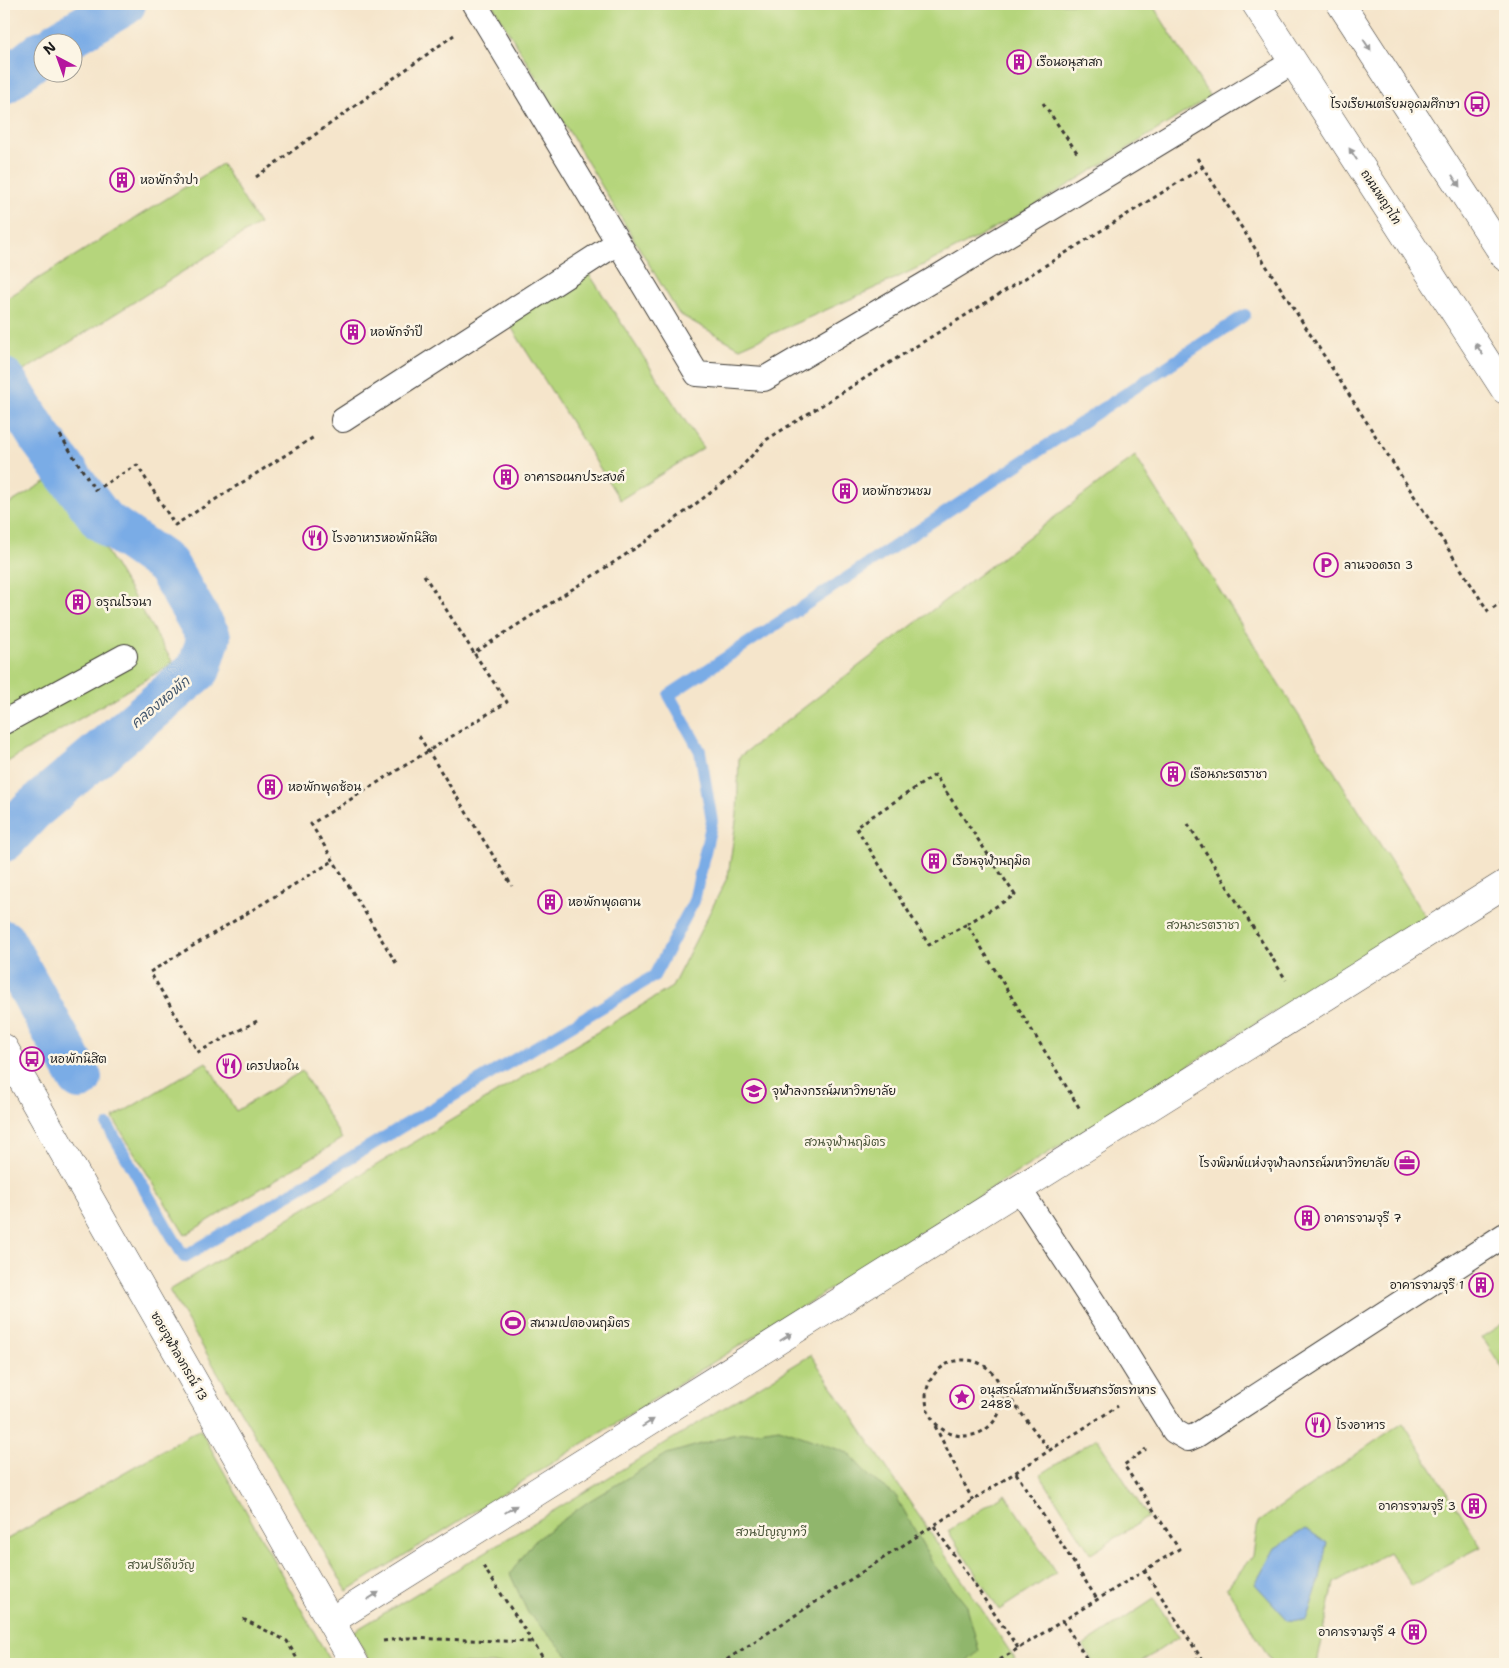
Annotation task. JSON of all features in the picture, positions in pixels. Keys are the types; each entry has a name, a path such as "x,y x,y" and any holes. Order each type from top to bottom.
{"street":[{"name":"ถนนพญาไท","path":"1256,4 1505,390"},
{"path":"1341,4 1505,256"},
{"path":"332,1621 1505,884"},
{"name":"ซอยจุฬาลงกรณ์ 13","path":"4,1048 350,1655"}],"lane":[{"path":"479,9 617,243 697,374 764,379 942,275 1178,130 1293,62"},
{"path":"343,420 617,243"},
{"path":"4,722 124,656"},
{"path":"1020,1190 1148,1387 1174,1431 1188,1439 1197,1435 1505,1235"}],"path":[{"path":"256,178 479,9"},
{"path":"1178,130 1488,612 1505,600"},
{"path":"474,653 645,542 734,475 766,440 1203,167"},
{"path":"60,435 95,490 137,465 175,525 343,420"},
{"path":"396,963 311,824 507,702 424,575"},
{"path":"419,736 512,886"},
{"path":"935,775 1015,895 967,924 929,945 856,827 935,775"},
{"path":"1188,824 1304,1010"},
{"path":"257,1021 198,1052 150,972 333,860"},
{"path":"967,924 1098,1140"},
{"path":"973,1501 926,1408 925,1394 936,1371 947,1363 959,1360 972,1360 994,1374 1000,1385 1050,1451"},
{"path":"931,1420 950,1435 963,1437 975,1435 995,1421 1003,1397 1000,1385"},
{"path":"720,1664 1148,1387"},
{"path":"993,1664 1179,1549 1124,1465 1174,1431"},
{"path":"1016,1473 1097,1599"},
{"path":"934,1526 1018,1648"},
{"path":"465,1538 546,1664"},
{"path":"1144,1570 1205,1664"},
{"path":"243,1619 287,1641 300,1664"},
{"path":"1063,1621 1090,1664"},
{"path":"350,1655 407,1638 532,1642"},
{"path":"1187,1664 1200,1656"}],"green space":[{"path":"492,4 1152,4 1210,97 1051,196 986,233 901,276 740,348 679,314"},
{"path":"222,164 259,224 14,377 4,360 4,300"},
{"path":"582,263 703,448 620,500 503,314"},
{"path":"1135,456 1426,917 347,1591 169,1290 672,987 728,876 737,814 739,757"},
{"path":"60,473 173,663 4,764 4,507"},
{"path":"206,1062 236,1111 302,1071 342,1139 185,1235 113,1118"},
{"path":"1505,1322 1505,1372 1482,1337"},
{"name":"สวนปัญญาทวี","path":"811,1355 1015,1659 1007,1664 372,1664 353,1632"},
{"path":"1403,1422 1481,1547 1442,1567 1412,1586 1389,1552 1334,1583 1317,1664 1273,1664 1227,1588 1253,1555 1258,1522"},
{"name":"สวนปัญญาทวี","path":"779,1428 848,1453 870,1477 896,1496 934,1565 967,1606 979,1651 964,1664 576,1664 528,1613 510,1574 534,1541 589,1501 667,1454 732,1435"},
{"name":"สวนปรีดีขวัญ","path":"200,1429 332,1664 4,1664 4,1541"},
{"path":"1097,1438 1148,1517 1091,1554 1040,1475"},
{"path":"1005,1494 1056,1573 999,1610 948,1531"},
{"path":"1154,1599 1179,1637 1138,1664 1094,1664 1083,1646"}],"water":[{"path":"1306,1529 1327,1543 1320,1578 1306,1621 1288,1620 1255,1584 1275,1548"}],"waterway":[{"name":"คลองหอพัก","path":"76,32 124,4"},
{"name":"คลองหอพัก","path":"4,82 32,60"},
{"path":"108,1126 184,1257 654,976 694,901 712,821 700,751 669,695 1245,315"},
{"name":"คลองหอพัก","path":"4,380 40,437 102,520 167,565 209,637 199,669 31,811 4,840"},
{"name":"คลองหอพัก","path":"4,942 80,1078"}],"place":[{"name":"เรือนอนุสาสก","path":"1019,62"},
{"name":"โรงเรียนเตรียมอุดมศึกษา","path":"1477,104"},
{"name":"หอพักจำปา","path":"122,180"},
{"name":"หอพักจำปี","path":"353,332"},
{"name":"อาคารอเนกประสงค์","path":"506,477"},
{"name":"หอพักชวนชม","path":"845,491"},
{"name":"โรงอาหารหอพักนิสิต","path":"315,538"},
{"name":"ลานจอดรถ 3","path":"1326,565"},
{"name":"อรุณโรจนา","path":"78,602"},
{"name":"เรือนภะรตราชา","path":"1173,774"},
{"name":"หอพักพุดซ้อน","path":"270,787"},
{"name":"เรือนจุฬานฤมิต","path":"934,861"},
{"name":"หอพักพุดตาน","path":"550,902"},
{"name":"หอพักนิสิต","path":"32,1059"},
{"name":"เครปหอใน","path":"229,1066"},
{"name":"จุฬาลงกรณ์มหาวิทยาลัย","path":"754,1091"},
{"name":"โรงพิมพ์แห่งจุฬาลงกรณ์มหาวิทยาลัย","path":"1407,1163"},
{"name":"อาคารจามจุรี 7","path":"1307,1218"},
{"name":"อาคารจามจุรี 1","path":"1481,1285"},
{"name":"สนามเปตองนฤมิตร","path":"513,1323"},
{"name":"อนุสรณ์สถานนักเรียนสารวัตรทหาร 2488","path":"962,1397"},
{"name":"โรงอาหาร","path":"1318,1425"},
{"name":"อาคารจามจุรี 3","path":"1474,1506"},
{"name":"อาคารจามจุรี 4","path":"1414,1632"}],"park label":[{"name":"สวนภะรตราชา","path":"1203,925"},
{"name":"สวนจุฬานฤมิตร","path":"845,1142"}]}
